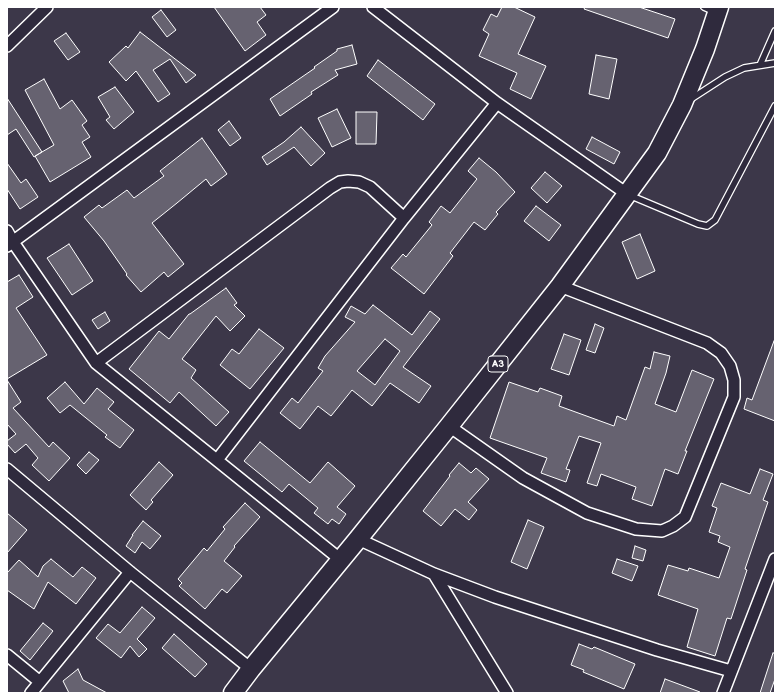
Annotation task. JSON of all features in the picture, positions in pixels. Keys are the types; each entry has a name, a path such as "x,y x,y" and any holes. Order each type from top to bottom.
{"highway":[{"name":"A3","path":"233,693 560,286 657,153 682,105 705,49 713,9"}],"street":[{"path":"7,46 47,7"},
{"path":"10,244 333,7"},
{"path":"373,7 497,102 627,194"},
{"path":"217,460 404,218 497,102"},
{"path":"96,363 340,182 359,182 370,187 404,218"},
{"path":"7,231 10,244 96,363 341,560"},
{"path":"449,426 523,478 587,513 636,529 662,531 673,526 685,517 734,397 734,380 730,366 722,353 707,343 560,286"},
{"path":"7,469 130,572 251,669"},
{"path":"358,539 434,574 495,597 657,650 731,671"},
{"path":"723,693 773,572 775,559"},
{"path":"31,693 130,572"},
{"path":"434,574 507,693"},
{"path":"7,655 40,682"}],"lane":[{"path":"760,64 775,31"},
{"path":"682,105 725,77 744,68 760,64 775,63"},
{"path":"627,194 698,224 707,226 715,220 775,106"}],"building":[{"path":"214,7 260,7 266,15 257,22 266,35 245,51"},
{"path":"502,7 514,7 535,17 518,54 546,66 531,99 510,89 517,73 479,56 489,34 483,30 491,14 497,17"},
{"path":"585,7 639,7 675,19 668,38 584,9"},
{"path":"161,10 176,30 167,37 152,17"},
{"path":"140,32 196,75 186,83 170,59 153,70 170,94 158,102 136,71 126,81 109,62 126,46 128,48"},
{"path":"66,33 80,52 68,60 54,41"},
{"path":"352,45 357,64 335,70 338,75 311,92 312,94 280,116 270,99 315,68 314,67 337,51 337,49"},
{"path":"596,55 617,59 609,99 589,94"},
{"path":"378,60 435,104 423,120 367,76"},
{"path":"44,79 60,109 72,100 87,121 82,125 90,137 82,142 91,157 50,182 35,156 54,145 25,90"},
{"path":"115,87 134,112 114,129 106,120 110,117 98,97"},
{"path":"7,98 42,152 34,157 16,129 7,135"},
{"path":"337,109 351,138 332,147 318,118"},
{"path":"356,112 377,112 376,144 356,144"},
{"path":"229,121 241,138 230,146 218,130"},
{"path":"301,127 325,153 311,166 294,147 267,165 262,157 284,142"},
{"path":"592,137 620,152 614,164 586,149"},
{"path":"202,138 227,174 211,186 206,179 152,223 184,264 168,277 164,272 141,292 126,275 127,274 104,241 84,217 99,205 102,208 127,190 134,198 164,176 160,171"},
{"path":"479,158 496,172 515,192 496,212 498,214 485,230 474,222 450,253 453,256 424,294 391,268 403,254 406,257 432,225 429,222 441,206 450,213 477,179 468,171"},
{"path":"7,163 21,183 26,179 38,197 20,209 7,189"},
{"path":"545,172 562,186 547,203 531,188"},
{"path":"536,206 561,225 549,241 524,221"},
{"path":"640,234 655,271 637,279 622,242"},
{"path":"69,244 93,281 72,295 47,258"},
{"path":"19,275 33,297 16,308 47,355 7,379 7,282"},
{"path":"226,288 237,303 234,305 245,316 230,331 216,316 182,359 196,370 191,378 229,412 216,426 179,392 170,403 129,369 159,331 169,339 189,314"},
{"path":"373,305 412,335 430,311 440,319 403,367 431,386 419,403 390,383 372,406 352,390 331,416 318,406 300,429 280,413 292,398 298,403 323,371 318,368 325,356 355,322 345,317 351,306 365,314","holes":["385,339 400,351 375,385 357,371"]},
{"path":"105,312 110,321 98,329 92,320"},
{"path":"595,324 604,328 595,353 586,350"},
{"path":"259,329 284,348 250,389 220,365 232,349 239,354"},
{"path":"564,334 581,340 569,375 551,369"},
{"path":"774,341 775,421 744,409 747,398 752,400"},
{"path":"654,352 670,356 666,373 655,404 676,412 692,370 714,379 685,451 687,451 678,474 665,469 652,506 632,499 636,487 601,474 597,486 587,483 601,443 579,436 566,469 570,470 566,482 541,473 547,458 490,438 509,382 538,392 540,388 562,396 559,406 614,426 617,416 626,420 645,367 650,369"},
{"path":"7,380 21,402 13,408 49,447 53,442 70,458 49,481 32,465 38,458 26,444 15,453 7,444 7,441 16,434 7,424"},
{"path":"65,382 84,404 97,388 114,402 108,409 134,430 120,448 105,437 107,435 70,405 60,413 47,398"},
{"path":"260,442 310,483 328,462 355,486 337,507 346,514 339,524 332,519 328,524 314,513 318,508 289,484 282,492 244,461"},
{"path":"89,452 99,460 86,474 77,465"},
{"path":"159,462 173,475 151,500 153,502 146,510 130,495"},
{"path":"459,463 471,473 476,468 489,479 468,502 477,510 469,520 455,509 441,526 423,511"},
{"path":"760,469 773,474 763,500 768,502 745,569 747,570 731,619 727,618 715,656 687,647 698,609 658,595 668,565 688,571 689,568 719,578 730,547 718,542 720,536 709,532 717,508 712,506 721,483 750,494"},
{"path":"245,503 260,517 234,546 235,547 224,561 242,576 227,593 222,589 205,609 179,586 182,583 178,579 204,548 207,551 225,529 223,527"},
{"path":"7,513 27,530 7,553"},
{"path":"528,520 544,527 527,569 511,562"},
{"path":"143,521 161,536 150,549 142,542 135,553 126,546 132,535"},
{"path":"635,546 646,550 643,561 632,558"},
{"path":"51,559 73,577 82,567 96,578 76,604 48,582 34,609 7,590 7,573 19,560 38,577 43,566"},
{"path":"617,559 638,566 632,581 612,573"},
{"path":"142,607 155,618 137,639 147,649 139,657 130,646 121,658 96,638 108,624 120,633"},
{"path":"43,623 53,631 30,660 20,651"},
{"path":"174,634 207,664 195,677 162,648"},
{"path":"579,644 592,649 594,647 635,664 624,689 583,672 584,670 571,665"},
{"path":"773,653 775,653 775,679 770,693 760,693"},
{"path":"78,669 83,680 107,693 69,693 63,681"},
{"path":"665,679 700,692 700,693 660,693"}]}
